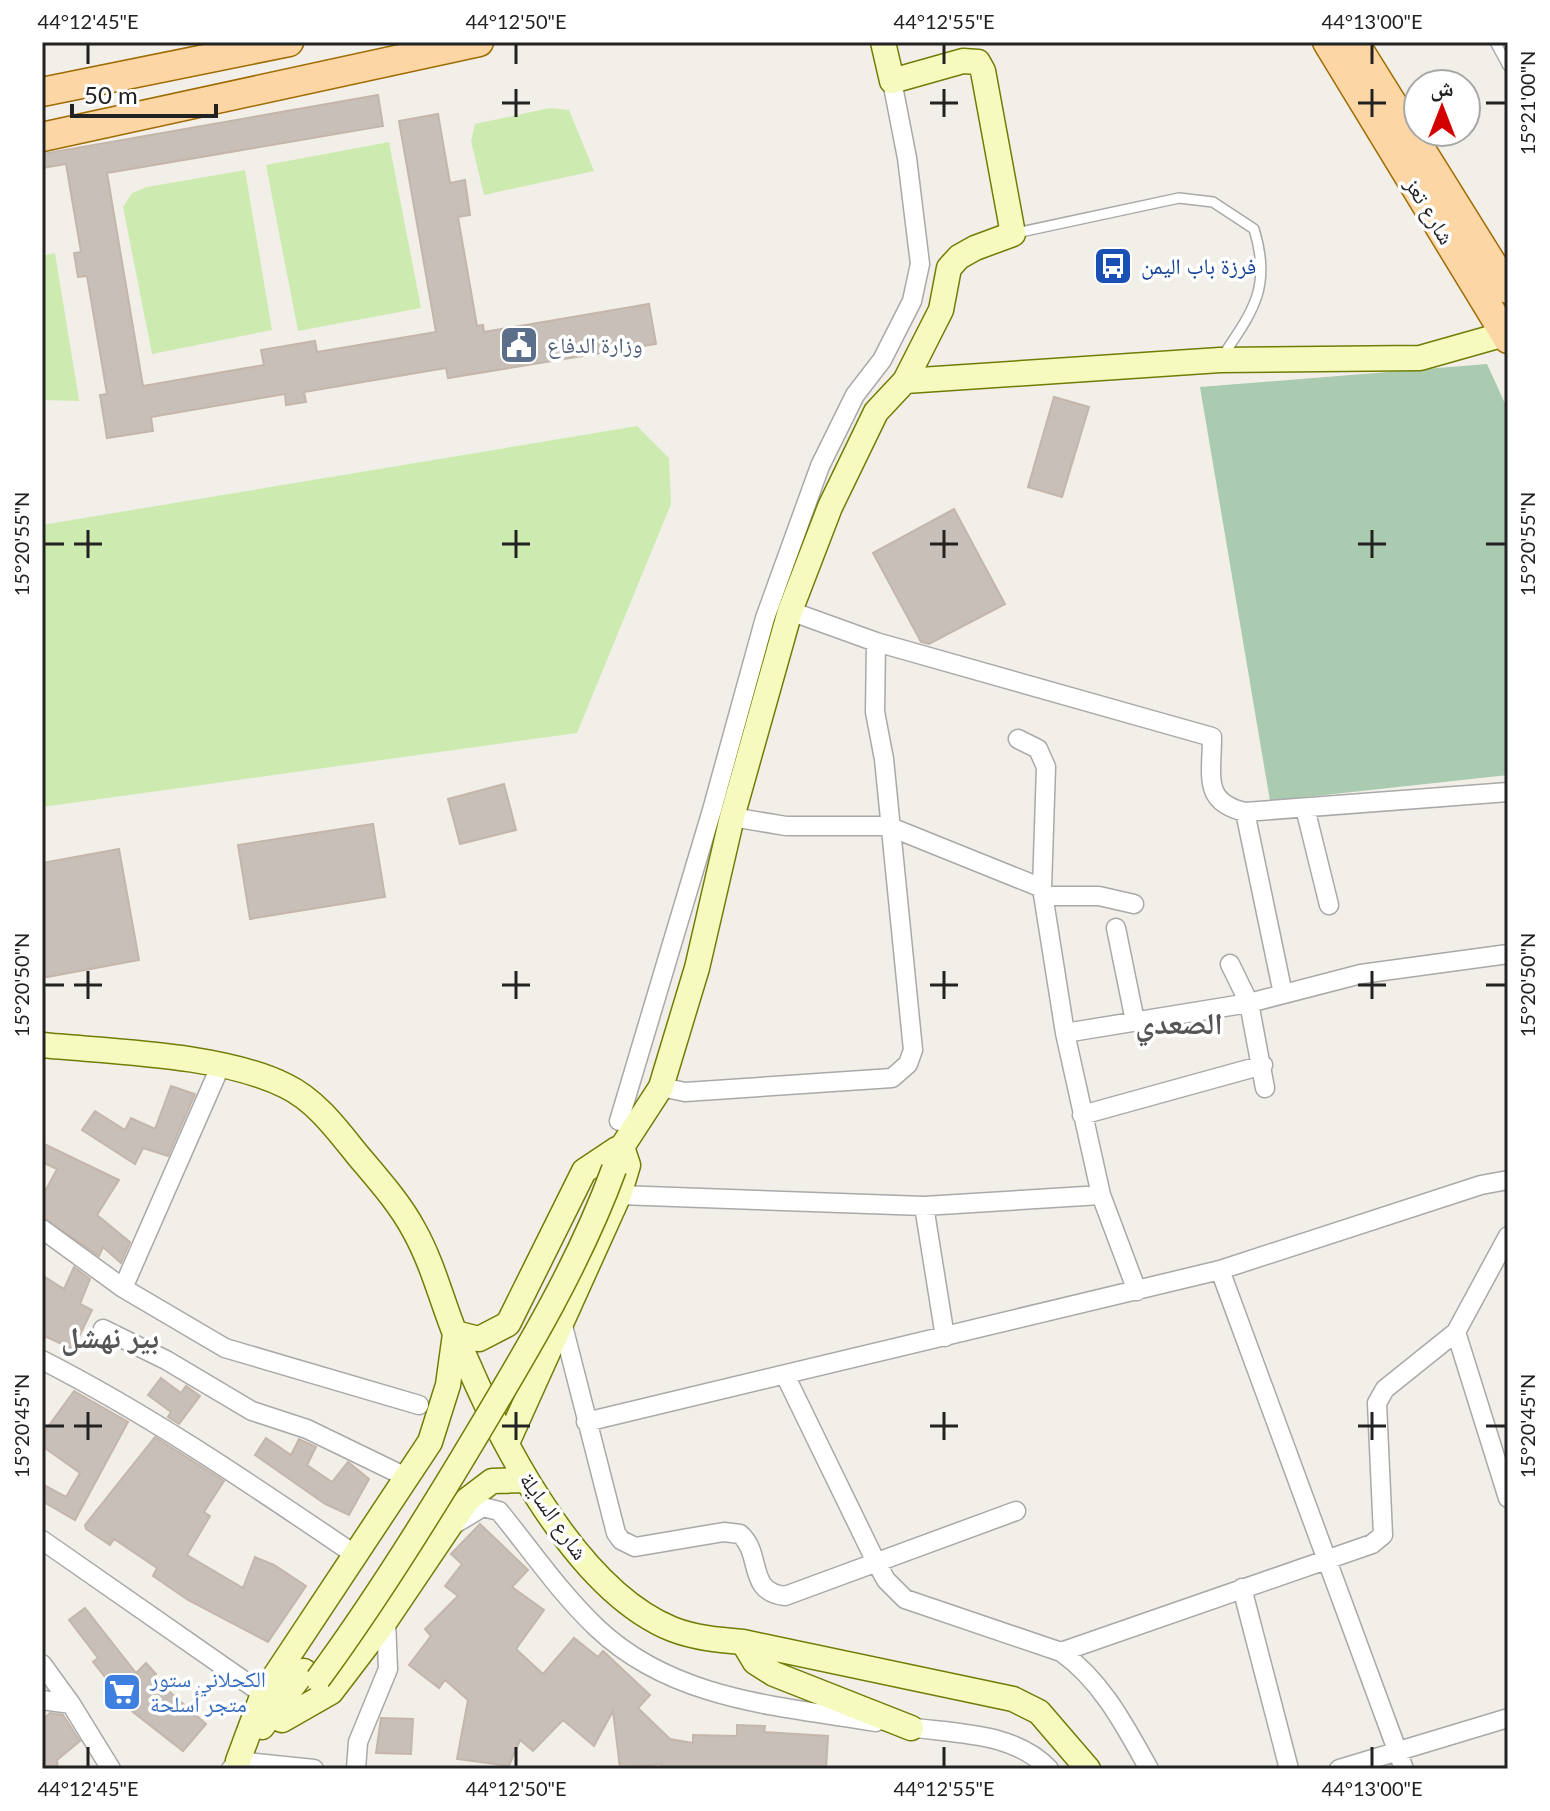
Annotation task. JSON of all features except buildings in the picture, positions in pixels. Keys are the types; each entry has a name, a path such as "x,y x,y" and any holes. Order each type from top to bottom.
{"main road":[{"path":"42,92 289,42"},
{"path":"42,137 479,42"},
{"path":"235,1765 311,1675 401,1560 557,1296 614,1160 661,1087 697,968 732,817 790,611 830,507 876,412 905,381 941,310 949,268 959,257 975,248 1013,234 983,71 978,62 963,61 892,81 883,42"},
{"name":"شارع تعز","path":"1327,42 1506,337"},
{"name":"شارع تعز","path":"1354,42 1508,289"},
{"path":"165,109 190,93 195,85 187,70 177,65"},
{"path":"905,381 1220,360 1420,358 1506,337"},
{"name":"شارع السايلة","path":"42,1045 220,1067 288,1087 327,1118 414,1230 455,1333 525,1480 589,1567 641,1612 671,1628 710,1640 743,1642 1013,1699 1039,1712 1088,1769"},
{"path":"235,1765 263,1694 430,1442 448,1385 455,1333 479,1339 508,1324 584,1171 595,1161 614,1160 628,1165 619,1195 507,1443"},
{"path":"282,1720 331,1692 386,1620 467,1500 492,1481 525,1480"},
{"path":"743,1642 755,1662 774,1674 911,1728"},
{"path":"235,1765 282,1720 311,1675"}],"street":[{"path":"619,1121 712,810 765,618 820,466 855,395 882,360 912,301 920,264 907,158 892,81"},
{"path":"790,611 876,642 1212,737 1214,795 1224,808 1245,812 1508,792"},
{"path":"661,1087 685,1092 892,1078 908,1064 913,1050 888,826 884,759 875,712 876,642"},
{"path":"1018,739 1038,749 1046,767 1043,892 1065,1033 1101,1195 1137,1291"},
{"path":"1305,808 1329,905"},
{"path":"1245,812 1283,994"},
{"path":"732,817 786,826 888,826 1043,892 1099,896 1134,904"},
{"path":"1116,928 1135,1021"},
{"path":"1065,1033 1249,1003 1361,974 1508,954"},
{"path":"1230,964 1249,1003 1265,1088"},
{"path":"1082,1115 1263,1065"},
{"path":"123,1288 220,1067"},
{"path":"586,1422 786,1377 1220,1270 1481,1185 1508,1180"},
{"path":"619,1195 924,1206 1101,1195"},
{"path":"924,1206 945,1337"},
{"path":"42,1229 123,1288 225,1348 419,1405"},
{"path":"1061,1652 1372,1544 1383,1535 1377,1403 1385,1389 1456,1332 1508,1236"},
{"path":"1220,1270 1401,1760"},
{"path":"562,1322 616,1533 628,1545 635,1547 724,1532 740,1534 749,1546 760,1585 767,1592 785,1596 1016,1511"},
{"path":"103,1329 166,1360 252,1411 307,1429 408,1478"},
{"path":"1456,1332 1508,1498"},
{"path":"42,1360 87,1383 228,1470 357,1556"},
{"path":"786,1377 886,1580 905,1599 1061,1652 1079,1665 1105,1696 1149,1769"},
{"path":"450,1525 462,1523 483,1507 499,1511 598,1629 660,1673 732,1699 1002,1741 1023,1749 1049,1769"},
{"path":"42,1540 263,1694"},
{"path":"1242,1588 1289,1769"},
{"path":"356,1769 358,1742 388,1669 386,1620"},
{"path":"42,1664 111,1769"},
{"path":"42,1700 71,1704"},
{"path":"1339,1769 1401,1760 1508,1718"},
{"path":"235,1765 314,1769"}],"lane":[{"path":"1495,42 1508,66"},
{"path":"1013,234 1179,198 1213,202 1254,229 1261,253 1256,305 1220,360"}],"green space":[{"path":"550,108 569,110 594,171 484,195 471,141 475,124"},
{"path":"389,142 421,308 298,331 266,165"},
{"path":"245,170 272,330 152,354 123,207 132,193 147,187"},
{"path":"55,253 79,401 42,400 42,256"},
{"path":"1487,364 1508,410 1508,775 1270,801 1200,387"},
{"path":"637,426 669,458 671,504 577,733 42,807 42,525"}],"place":[{"name":"فرزة باب اليمن","path":"1113,266"},
{"name":"وزارة الدفاع","path":"519,345"},
{"name":"الكحلاني ستور متجر أسلحة","path":"122,1692"}],"district":[{"name":"الصعدي","path":"1179,1024"},
{"name":"بير نهشل","path":"110,1338"}]}
